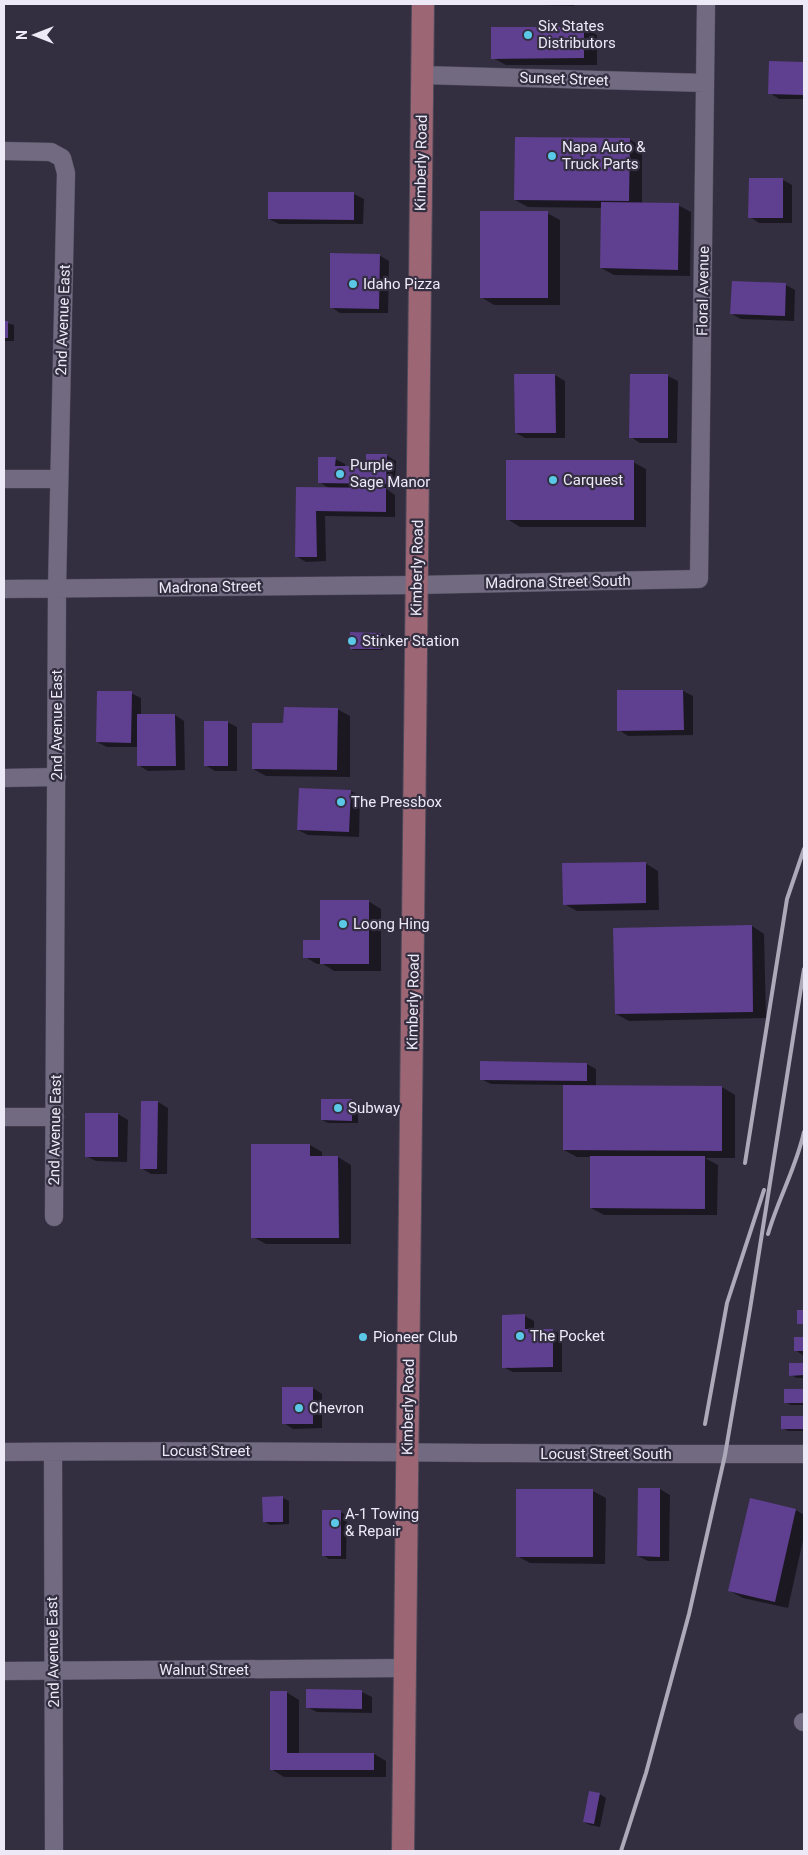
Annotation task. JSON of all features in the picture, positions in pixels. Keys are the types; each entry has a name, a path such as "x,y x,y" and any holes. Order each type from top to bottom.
{"main road":[{"name":"Kimberly Road","path":"403,1851 423,4"}],"street":[{"name":"Floral Avenue","path":"699,579 706,4"},
{"name":"Sunset Street","path":"422,75 705,83"},
{"name":"2nd Avenue East","path":"4,152 51,152 62,158 66,173 57,589 54,1217"},
{"path":"4,479 59,479"},
{"name":"Madrona Street South","path":"417,585 699,579"},
{"name":"Madrona Street","path":"4,589 417,585"},
{"path":"4,778 57,777"},
{"path":"4,1117 55,1117"},
{"name":"Locust Street","path":"4,1452 245,1450 408,1453"},
{"name":"2nd Avenue East","path":"53,1452 54,1851"},
{"name":"Locust Street South","path":"408,1453 804,1454"},
{"name":"Walnut Street","path":"4,1671 405,1668"}],"building":[{"path":"491,27 584,27 584,58 491,59"},
{"path":"769,61 804,62 804,95 768,94"},
{"path":"515,137 630,138 629,201 514,200"},
{"path":"749,178 783,178 783,218 748,218"},
{"path":"268,192 354,192 354,220 268,219"},
{"path":"601,202 679,203 678,270 600,268"},
{"path":"480,211 548,211 548,298 480,298"},
{"path":"330,253 380,254 379,309 330,308"},
{"path":"732,281 786,283 785,316 730,314"},
{"path":"4,321 8,321 8,338 4,338"},
{"path":"514,374 555,374 556,433 515,433"},
{"path":"630,374 668,374 668,438 629,438"},
{"path":"366,454 387,454 386,484 318,483 318,457 336,457 335,466 366,466"},
{"path":"506,460 634,460 634,520 506,520"},
{"path":"296,487 386,488 386,512 316,511 317,557 295,557"},
{"path":"350,632 381,633 381,649 350,649"},
{"path":"617,690 683,690 684,730 617,731"},
{"path":"97,691 132,691 131,743 96,742"},
{"path":"284,707 338,708 337,770 252,769 252,723 283,723"},
{"path":"137,714 175,714 176,766 137,766"},
{"path":"204,721 228,721 228,766 204,766"},
{"path":"299,788 351,790 349,832 297,830"},
{"path":"646,862 646,903 563,905 562,863"},
{"path":"320,900 369,900 369,964 320,964 320,958 303,958 303,940 320,940"},
{"path":"752,925 753,1012 615,1014 613,928"},
{"path":"480,1061 587,1063 587,1081 480,1080"},
{"path":"563,1085 722,1086 722,1151 563,1150"},
{"path":"321,1099 352,1099 352,1121 321,1120"},
{"path":"141,1101 158,1101 157,1169 140,1169"},
{"path":"85,1113 118,1113 118,1157 85,1157"},
{"path":"251,1144 310,1144 310,1156 338,1156 339,1238 251,1238"},
{"path":"590,1156 705,1156 705,1209 590,1208"},
{"path":"797,1310 804,1310 804,1324 797,1324"},
{"path":"525,1314 525,1329 553,1329 553,1367 502,1368 502,1315"},
{"path":"794,1337 804,1337 804,1351 794,1351"},
{"path":"789,1363 804,1363 804,1375 789,1376"},
{"path":"282,1387 313,1387 313,1424 282,1424"},
{"path":"784,1389 804,1389 804,1403 784,1403"},
{"path":"781,1416 804,1416 804,1429 781,1429"},
{"path":"638,1488 660,1488 660,1557 637,1556"},
{"path":"516,1489 593,1489 593,1557 516,1557"},
{"path":"283,1496 283,1522 263,1522 262,1497"},
{"path":"750,1498 796,1509 775,1602 728,1591"},
{"path":"322,1510 341,1510 341,1556 322,1556"},
{"path":"306,1689 362,1690 362,1709 306,1708"},
{"path":"270,1691 287,1691 287,1753 374,1753 374,1770 270,1770"},
{"path":"589,1791 600,1793 594,1824 583,1822"}],"railway":[{"path":"745,1163 787,899 804,849"},
{"path":"621,1851 646,1773 689,1614 725,1455 804,969"},
{"path":"768,1234 804,1132"},
{"path":"705,1424 727,1303 764,1190"}],"place":[{"name":"Six States Distributors","path":"528,35"},
{"name":"Napa Auto & Truck Parts","path":"552,156"},
{"name":"Idaho Pizza","path":"353,284"},
{"name":"Purple Sage Manor","path":"340,474"},
{"name":"Carquest","path":"553,480"},
{"name":"Stinker Station","path":"352,641"},
{"name":"The Pressbox","path":"341,802"},
{"name":"Loong Hing","path":"343,924"},
{"name":"Subway","path":"338,1108"},
{"name":"The Pocket","path":"520,1336"},
{"name":"Pioneer Club","path":"363,1337"},
{"name":"Chevron","path":"299,1408"},
{"name":"A-1 Towing & Repair","path":"335,1523"}]}
